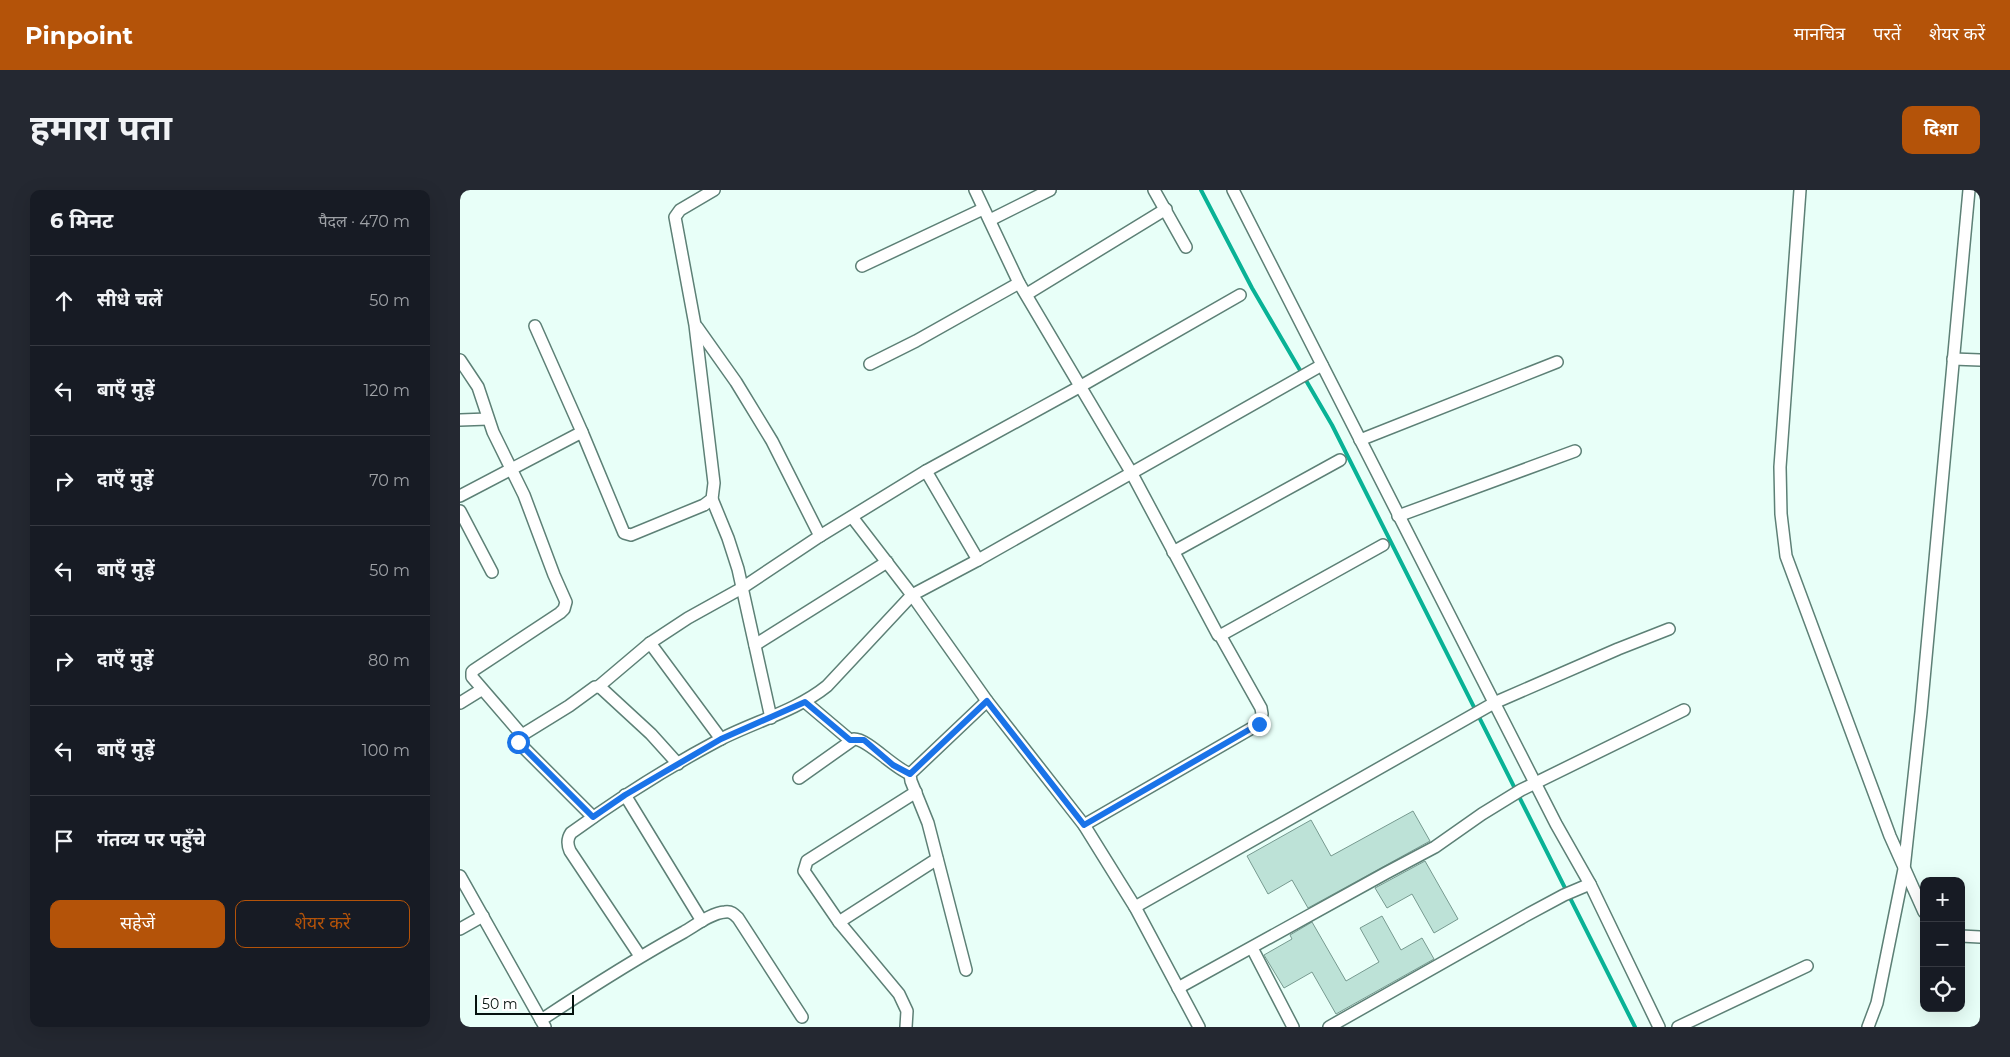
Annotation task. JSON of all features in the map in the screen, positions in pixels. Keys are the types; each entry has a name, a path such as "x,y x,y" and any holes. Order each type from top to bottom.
{"street":[{"path":"714,190 680,210 675,218 695,325 714,483 712,499 733,551 771,718"},
{"path":"975,190 1019,283 1131,472 1216,632 1220,635 1261,708 1262,714 1259,724 1084,825"},
{"path":"990,220 1050,190"},
{"path":"1154,190 1186,247"},
{"path":"1233,190 1317,367 1360,440 1398,516 1485,709 1535,782 1590,884 1659,1027"},
{"path":"1800,190 1780,467 1782,538 1786,556 1823,658 1904,869 1920,903"},
{"path":"1868,1027 1877,1003 1904,869 1921,712 1969,190"},
{"path":"862,266 983,209"},
{"path":"1027,294 1166,209"},
{"path":"870,364 916,341 1019,283"},
{"path":"593,817 517,739 598,687 650,643 688,618 742,588 820,536 926,471 1240,296"},
{"path":"695,325 736,382 772,441 820,536"},
{"path":"535,326 624,533 632,535 704,505 712,499"},
{"path":"1953,359 1980,360"},
{"path":"461,362 478,387 488,419 510,469 524,495 554,575 566,599 566,605 560,612 474,670 472,677 481,690 522,735"},
{"path":"1360,440 1557,362"},
{"path":"640,956 567,845 571,833 625,795 721,739 805,702 827,686 912,595 978,560 1317,367"},
{"path":"460,420 488,419"},
{"path":"460,496 582,432"},
{"path":"1398,516 1575,451"},
{"path":"1173,552 1340,460"},
{"path":"926,471 978,560"},
{"path":"460,511 492,572"},
{"path":"852,517 912,595 987,701 1084,825 1135,907 1198,1027"},
{"path":"1220,635 1383,545"},
{"path":"755,645 887,562"},
{"path":"1135,907 1485,709 1618,649 1670,629"},
{"path":"650,643 721,739"},
{"path":"598,687 604,690 651,734 678,764"},
{"path":"460,703 481,690"},
{"path":"910,774 987,701"},
{"path":"805,702 850,740"},
{"path":"1178,988 1436,847 1482,814 1535,782 1684,710"},
{"path":"798,778 850,740 864,740 893,765 910,774"},
{"path":"910,774 928,824 966,970"},
{"path":"906,1027 907,1011 899,994 839,922 804,871 805,864 916,792"},
{"path":"625,795 702,922"},
{"path":"839,922 937,860"},
{"path":"460,876 543,1023 640,956 723,912 733,913 802,1017"},
{"path":"1330,1027 1564,895 1590,884"},
{"path":"460,929 483,916"},
{"path":"1965,936 1980,937"},
{"path":"1252,948 1293,1027"},
{"path":"1678,1027 1807,966"}],"building":[{"path":"1413,811 1430,841 1308,908 1292,880 1268,894 1247,856 1311,820 1331,856"},
{"path":"1425,861 1458,919 1434,933 1412,894 1387,908 1375,888"},
{"path":"1382,916 1401,950 1422,938 1434,959 1336,1014 1312,972 1284,988 1264,955 1292,939 1290,935 1312,922 1346,981 1379,962 1360,928"}],"waterway":[{"path":"1201,190 1252,288 1332,425 1635,1027"}],"route":[{"path":"518,742 593,817 625,795 721,739 805,702 850,740 864,740 893,765 910,774 914,768 987,701 1084,825 1259,724"}]}
